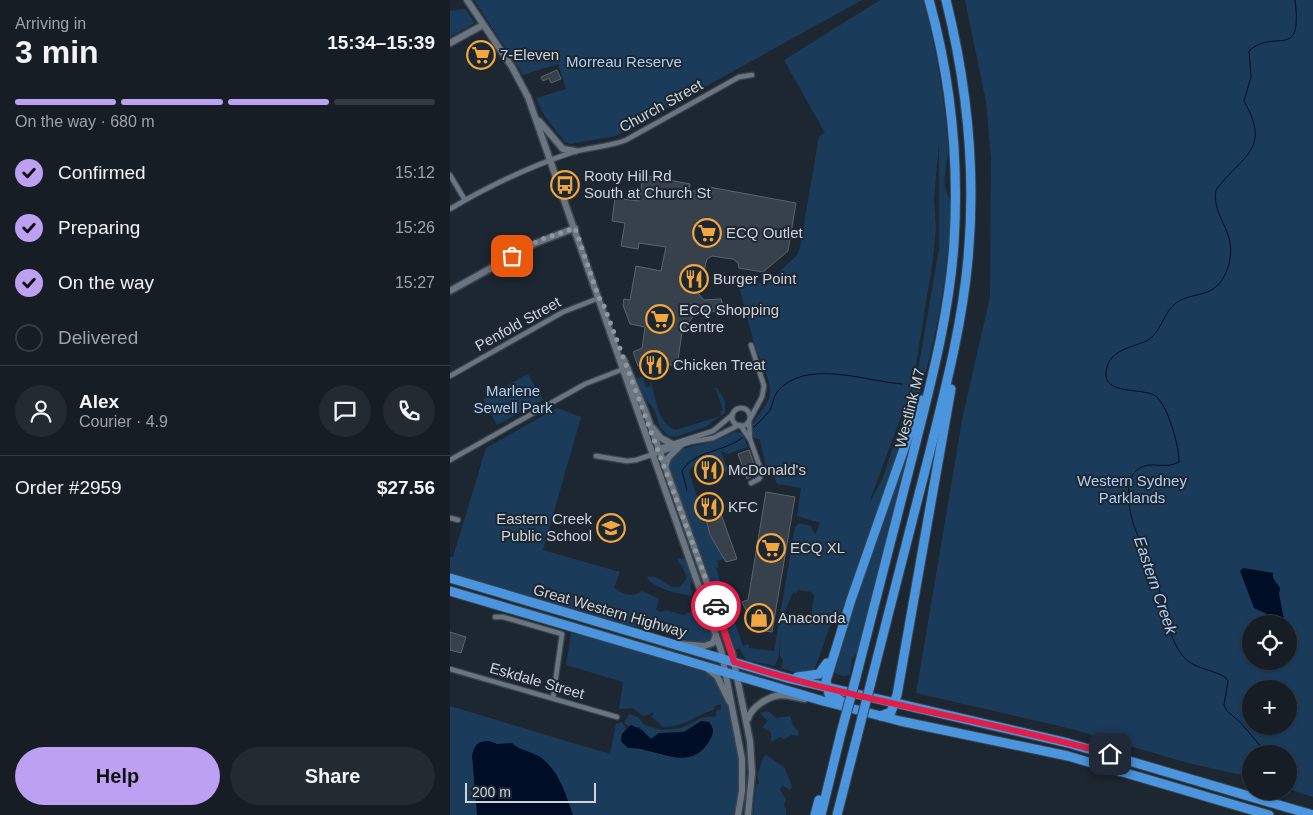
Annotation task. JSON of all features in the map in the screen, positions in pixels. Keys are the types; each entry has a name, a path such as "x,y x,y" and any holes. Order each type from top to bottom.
{"highway":[{"name":"Westlink M7","path":"821,815 937,358 949,288 954,243 955,181 949,98 929,0"},
{"name":"Westlink M7","path":"837,815 957,337 968,257 971,170 964,96 946,0"},
{"path":"878,716 889,714 895,704 956,363 957,337"},
{"path":"857,710 832,696 826,688 826,681 866,557 937,358"},
{"name":"Great Western Highway","path":"450,578 787,678 1068,743 1313,815"},
{"name":"Great Western Highway","path":"450,591 878,716 1068,756 1268,815"},
{"path":"906,706 901,702 901,698 912,614"},
{"path":"787,678 819,674 824,670 838,641"},
{"path":"815,815 833,754 838,749"}],"main road":[{"path":"467,0 521,82 536,118 599,298 603,303 625,369 657,452 665,467 734,662 747,721 752,773 748,815"},
{"path":"450,43 483,25"},
{"path":"536,118 562,149 575,152"},
{"path":"450,291 540,240 575,228"},
{"path":"625,369 649,423 716,635 726,673 742,768 742,791 738,815"},
{"path":"649,423 662,438 672,444"},
{"path":"665,467 668,458 682,445"},
{"path":"672,643 707,646 713,643 716,635"},
{"path":"694,663 715,674 734,714"},
{"path":"747,721 752,711 774,697 784,695 824,701"}],"street":[{"name":"Church Street","path":"450,209 513,174 575,152 626,140 739,77 752,75"},
{"path":"450,175 465,200"},
{"name":"Penfold Street","path":"450,376 563,312 599,298"},
{"path":"596,456 627,461 717,437 749,420 755,406 762,397 764,383 751,344"},
{"path":"450,460 585,384 625,369"},
{"path":"657,452 672,444 713,431 736,410 755,406"},
{"path":"744,409 749,413 750,439 762,473 759,479 751,482"},
{"path":"732,415 734,423 740,426 750,439"},
{"path":"450,518 458,520"},
{"path":"495,617 502,617 559,633 563,636 552,698"},
{"name":"Eskdale Street","path":"450,669 617,717"}],"green space":[{"name":"Morreau Reserve","path":"474,0 862,0 616,136 570,144 565,142 544,115 536,98 566,89 558,64 523,75"},
{"path":"880,0 924,0 942,90 948,145 945,189 950,201 951,215 941,304 932,349 906,438 841,612 834,618 836,610 815,668 817,672 804,675 781,668 783,660 780,656 781,627 779,655 775,666 746,660 739,648 736,650 668,468 670,459 683,449 717,440 735,432 743,433 747,447 728,454 721,451 728,471 725,472 721,461 717,458 691,468 689,472 710,535 724,559 717,561 719,567 716,568 743,646 749,644 749,648 774,651 795,527 799,523 811,526 815,535 820,523 797,516 801,488 777,484 773,474 766,468 760,440 753,437 753,424 770,396 770,389 753,341 738,282 739,280 767,284 797,255 800,248 819,136 825,133 784,60","holes":["939,142 939,249 917,376 882,480 869,503 913,384 933,258 936,228 934,199","798,590 812,592 814,595 811,618 784,614 793,592 797,593"]},
{"name":"Western Sydney Parklands","path":"965,0 1313,0 1313,797 1297,792 1297,745 1242,745 1242,775 1188,763 1072,729 916,693 963,415 990,297 991,158 986,102"},
{"path":"465,9 475,23 450,37 450,11"},
{"name":"Marlene Sewell Park","path":"528,374 543,400 497,425 483,399"},
{"path":"643,377 646,387 651,386 650,382 653,381 651,383 659,411 670,427 676,430 720,416 705,427 675,437 669,436 660,427 654,409 644,397 637,378"},
{"path":"717,388 725,401 725,413 721,416 720,411 723,410 716,390 712,389"},
{"path":"557,408 581,417 543,550 620,572 614,588 628,594 642,591 659,599 656,610 661,612 666,610 683,615 702,607 712,637 709,642 703,645 651,629 622,625 450,573 450,557 453,557 486,448"},
{"path":"911,440 913,440 858,652 852,659 850,675 842,676 835,673 836,659"},
{"path":"679,558 684,559 692,580 690,587 693,592 691,596 655,585 647,577 658,578 670,586 680,587 687,578 677,560"},
{"path":"571,633 584,634 713,674 722,687 728,703 736,740 738,779 735,815 450,815 450,706 610,754 616,724 622,722 626,729 622,734 621,741 641,727 630,727 624,723 629,714 638,717 644,725 661,730 682,728 701,718 716,716 716,711 721,709 721,704 715,706 714,710 679,725 663,727 652,717 654,712 644,716 632,708 619,709 623,682 566,665","holes":["689,730 662,754 642,750 648,737 654,739 659,733 677,733"]},
{"path":"768,711 777,718 790,716 793,725 799,732 798,736 792,735 784,739 780,737 771,742 771,732 762,727 768,721 760,713"},
{"path":"766,755 785,768 792,787 790,790 782,785 780,790 786,799 784,806 786,815 753,815 756,785 759,784 757,777 763,758"}],"shaded area":[{"path":"1243,568 1273,573 1273,578 1280,588 1279,594 1283,615 1267,615 1254,608 1240,571"},
{"path":"701,721 709,722 713,728 712,735 702,751 692,756 672,757 628,748 621,741 622,734 631,725 642,730 651,739 659,733 684,732"},
{"path":"489,741 497,744 512,743 518,748 537,755 547,762 561,783 573,815 477,815 472,755 477,744"}],"building":[{"path":"557,70 561,79 551,83 549,78 543,81 541,77"},
{"name":"ECQ Outlet","path":"643,175 690,184 689,190 708,193 709,187 796,203 788,251 763,272 739,268 738,263 733,259 712,256 707,259 703,274 699,273 697,292 704,300 721,299 725,312 697,311 682,332 677,366 664,364 660,369 646,374 643,365 638,366 633,352 642,348 645,327 630,324 623,305 624,299 630,300 636,266 661,271 666,247 639,243 638,249 621,246 625,223 612,221 615,198 639,201"},
{"path":"749,450 757,473 747,479 738,454"},
{"name":"McDonald's","path":"715,462 719,473 703,478 700,467"},
{"name":"ECQ XL","path":"766,492 795,497 772,632 748,628 745,622 747,612 742,602 748,600"},
{"path":"711,500 717,516 721,514 737,559 726,562 710,535 702,503"},
{"path":"450,632 466,637 461,653 450,650"}],"waterway":[{"name":"Eastern Creek","path":"1259,745 1241,723 1227,711 1224,705 1228,681 1225,677 1186,660 1176,645 1168,625 1154,571 1133,522 1128,493 1129,483 1133,474 1144,466 1167,465 1179,462 1175,438 1166,411 1158,398 1153,394 1127,390 1111,385 1107,380 1106,372 1108,363 1119,352 1147,341 1152,337 1176,303 1210,291 1222,280 1227,270 1230,246 1218,210 1216,190 1244,159 1254,141 1255,131 1252,117 1244,101 1251,77 1249,51 1259,45 1291,37 1295,31 1295,0"},
{"path":"754,427 770,410 777,392 789,382 803,376 836,374 902,384"},
{"path":"687,490 682,471 687,464 701,455 735,443 742,438"}],"way so far":[{"path":"512,256 540,240 575,228 599,298 603,303 646,413 689,536 716,606"}],"place":[{"name":"7-Eleven","path":"481,55"},
{"name":"Rooty Hill Rd South at Church St","path":"565,185"},
{"name":"ECQ Outlet","path":"707,233"},
{"name":"Burger Point","path":"694,279"},
{"name":"ECQ Shopping Centre","path":"660,319"},
{"name":"Chicken Treat","path":"654,365"},
{"name":"McDonald's","path":"709,470"},
{"name":"KFC","path":"709,507"},
{"name":"Eastern Creek Public School","path":"611,528"},
{"name":"ECQ XL","path":"771,548"},
{"name":"Anaconda","path":"759,618"}],"route":[{"path":"716,606 734,662 826,688 1002,727 1110,754"}]}
